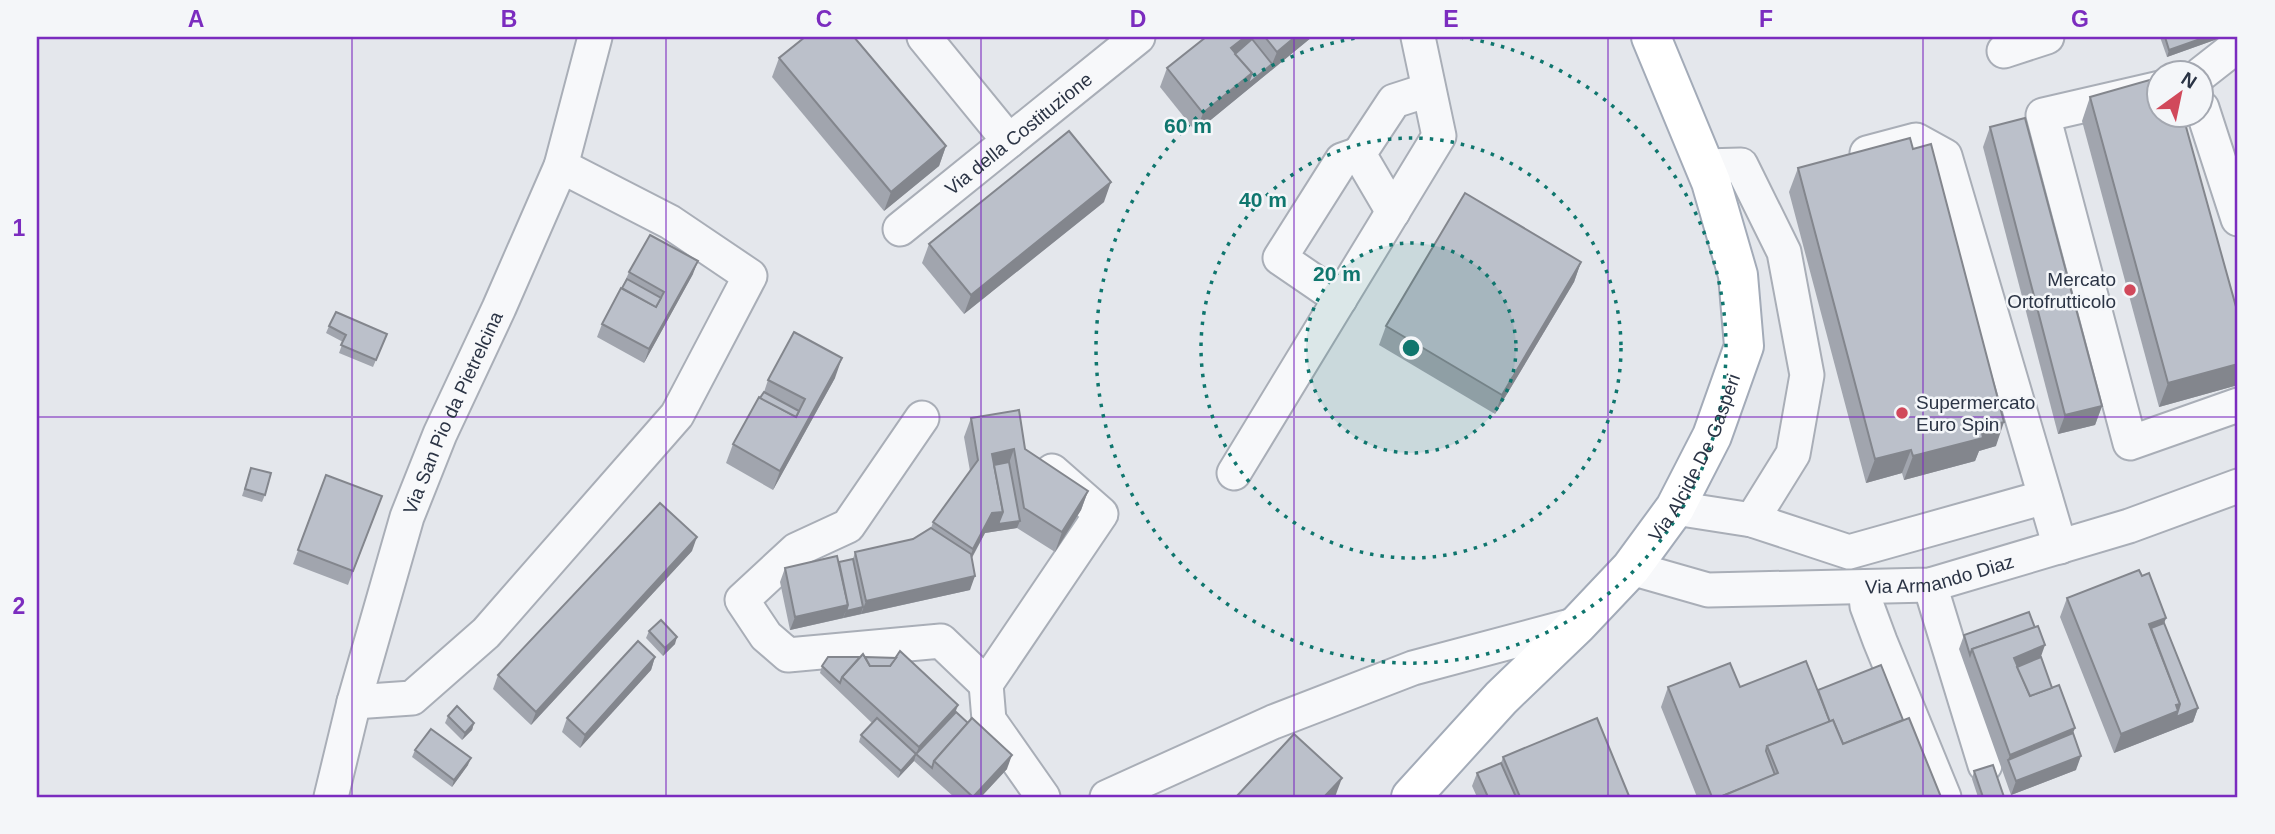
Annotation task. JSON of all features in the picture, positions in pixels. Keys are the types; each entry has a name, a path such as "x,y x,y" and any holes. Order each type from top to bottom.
{"main road":[{"name":"Via Alcide De Gasperi","path":"1411,797 1501,698 1578,624 1631,568 1675,508 1712,436 1744,346 1738,275 1704,166 1651,37"}],"street":[{"name":"Via San Pio da Pietrelcina","path":"331,797 354,702 412,505 440,434 561,166 595,37"},
{"path":"924,37 1009,141"},
{"name":"Via della Costituzione","path":"900,229 1138,37"},
{"path":"1234,474 1439,136 1418,37"},
{"path":"2004,51 2047,37"},
{"path":"2216,63 2238,46"},
{"path":"1340,299 1280,258 1342,160 1359,154 1394,101 1428,90"},
{"path":"2146,91 2043,115 2130,443 2238,405"},
{"path":"2209,130 2238,219"},
{"path":"1844,160 1916,140 1945,156 2060,547"},
{"path":"1359,154 1393,212"},
{"path":"1704,166 1741,165 1784,252 1807,375 1793,453 1752,520"},
{"path":"354,702 412,698 486,633 677,415 750,276 670,222 561,166"},
{"path":"922,418 848,526 796,550 742,600 766,636 788,655 941,641 986,684"},
{"path":"1043,797 989,720 986,684 1101,514 1050,469"},
{"name":"Via Armando Diaz","path":"1631,568 1708,590 1930,585 2129,526 2238,486"},
{"path":"1675,508 1752,520 1849,552 2045,497"},
{"path":"1930,585 1985,765"},
{"path":"1865,587 1867,606 1880,641 1944,797"},
{"path":"1107,797 1273,722 1413,668 1578,624"}],"building":[{"path":"805,37 854,37 946,146 891,192 779,58"},
{"path":"1206,37 1245,37 1231,48 1252,73 1203,113 1167,68"},
{"path":"1265,37 1295,37 1277,52"},
{"path":"2165,37 2206,37 2169,50"},
{"path":"1252,39 1272,64 1247,85 1252,73 1235,54"},
{"path":"2146,81 2146,130 2187,130 2238,314 2238,364 2168,383 2090,97"},
{"path":"2025,118 2102,406 2065,415 1990,127"},
{"path":"1069,131 1111,182 971,295 929,244"},
{"path":"1910,138 1913,149 1931,144 2004,422 1981,428 1983,438 1913,456 1911,450 1875,459 1798,168"},
{"path":"1465,193 1581,262 1502,395 1386,326"},
{"path":"650,235 698,261 649,349 602,324 621,288 656,307 664,292 629,272"},
{"path":"627,279 661,298 656,307 622,288"},
{"path":"336,312 387,334 376,360 341,345 346,335 329,326"},
{"path":"794,332 842,358 780,471 733,444 759,397 796,417 805,399 768,380"},
{"path":"764,392 799,411 796,417 760,398"},
{"path":"1019,410 1025,449 1088,491 1062,532 1024,508 1014,449 992,454 1003,512 992,513 973,549 933,522 978,460 971,418"},
{"path":"1009,462 1020,521 998,524 1003,512 994,465"},
{"path":"251,468 271,473 265,495 245,489"},
{"path":"326,475 382,496 353,571 298,550"},
{"path":"660,503 697,537 536,712 498,675"},
{"path":"931,528 971,554 975,576 866,601 855,552 913,539"},
{"path":"837,556 848,605 795,617 785,568"},
{"path":"853,559 863,607 846,611 848,605 839,562"},
{"path":"2139,570 2142,576 2149,573 2166,618 2149,624 2180,704 2176,705 2178,711 2121,734 2067,598"},
{"path":"2029,612 2035,628 1972,649 1970,655 1964,635"},
{"path":"661,620 677,637 665,648 649,631"},
{"path":"2164,623 2198,708 2176,717 2180,704 2151,628"},
{"path":"2038,626 2045,645 2014,658 2030,696 2059,685 2075,728 2010,755 1972,649"},
{"path":"638,641 655,657 585,735 567,718"},
{"path":"900,651 958,705 919,747 842,677 863,654 870,666 890,666"},
{"path":"828,657 860,657 840,683 822,666"},
{"path":"865,657 896,658 890,666 870,666"},
{"path":"2041,657 2052,688 2030,696 2017,667"},
{"path":"1806,661 1830,722 1767,746 1766,751 1775,775 1720,797 1712,797 1668,687 1730,663 1740,687"},
{"path":"1881,665 1903,720 1843,744 1833,720 1830,722 1818,690"},
{"path":"457,706 474,723 465,733 448,716"},
{"path":"956,712 968,723 934,761 932,768 916,754"},
{"path":"877,718 916,754 901,771 861,735"},
{"path":"972,718 1012,755 973,797 934,761"},
{"path":"1597,718 1629,796 1520,797 1503,757"},
{"path":"1909,718 1941,797 1720,797 1778,773 1767,746 1833,720 1843,744"},
{"path":"431,729 471,758 454,780 415,750"},
{"path":"2073,733 2081,756 2016,781 2008,760"},
{"path":"1294,734 1342,778 1324,797 1236,797"},
{"path":"1501,763 1516,797 1488,797 1477,773"},
{"path":"1993,765 2004,797 1983,797 1974,771"}],"place":[{"name":"Mercato Ortofrutticolo","path":"2130,290"},
{"name":"Supermercato Euro Spin","path":"1902,413"}]}
